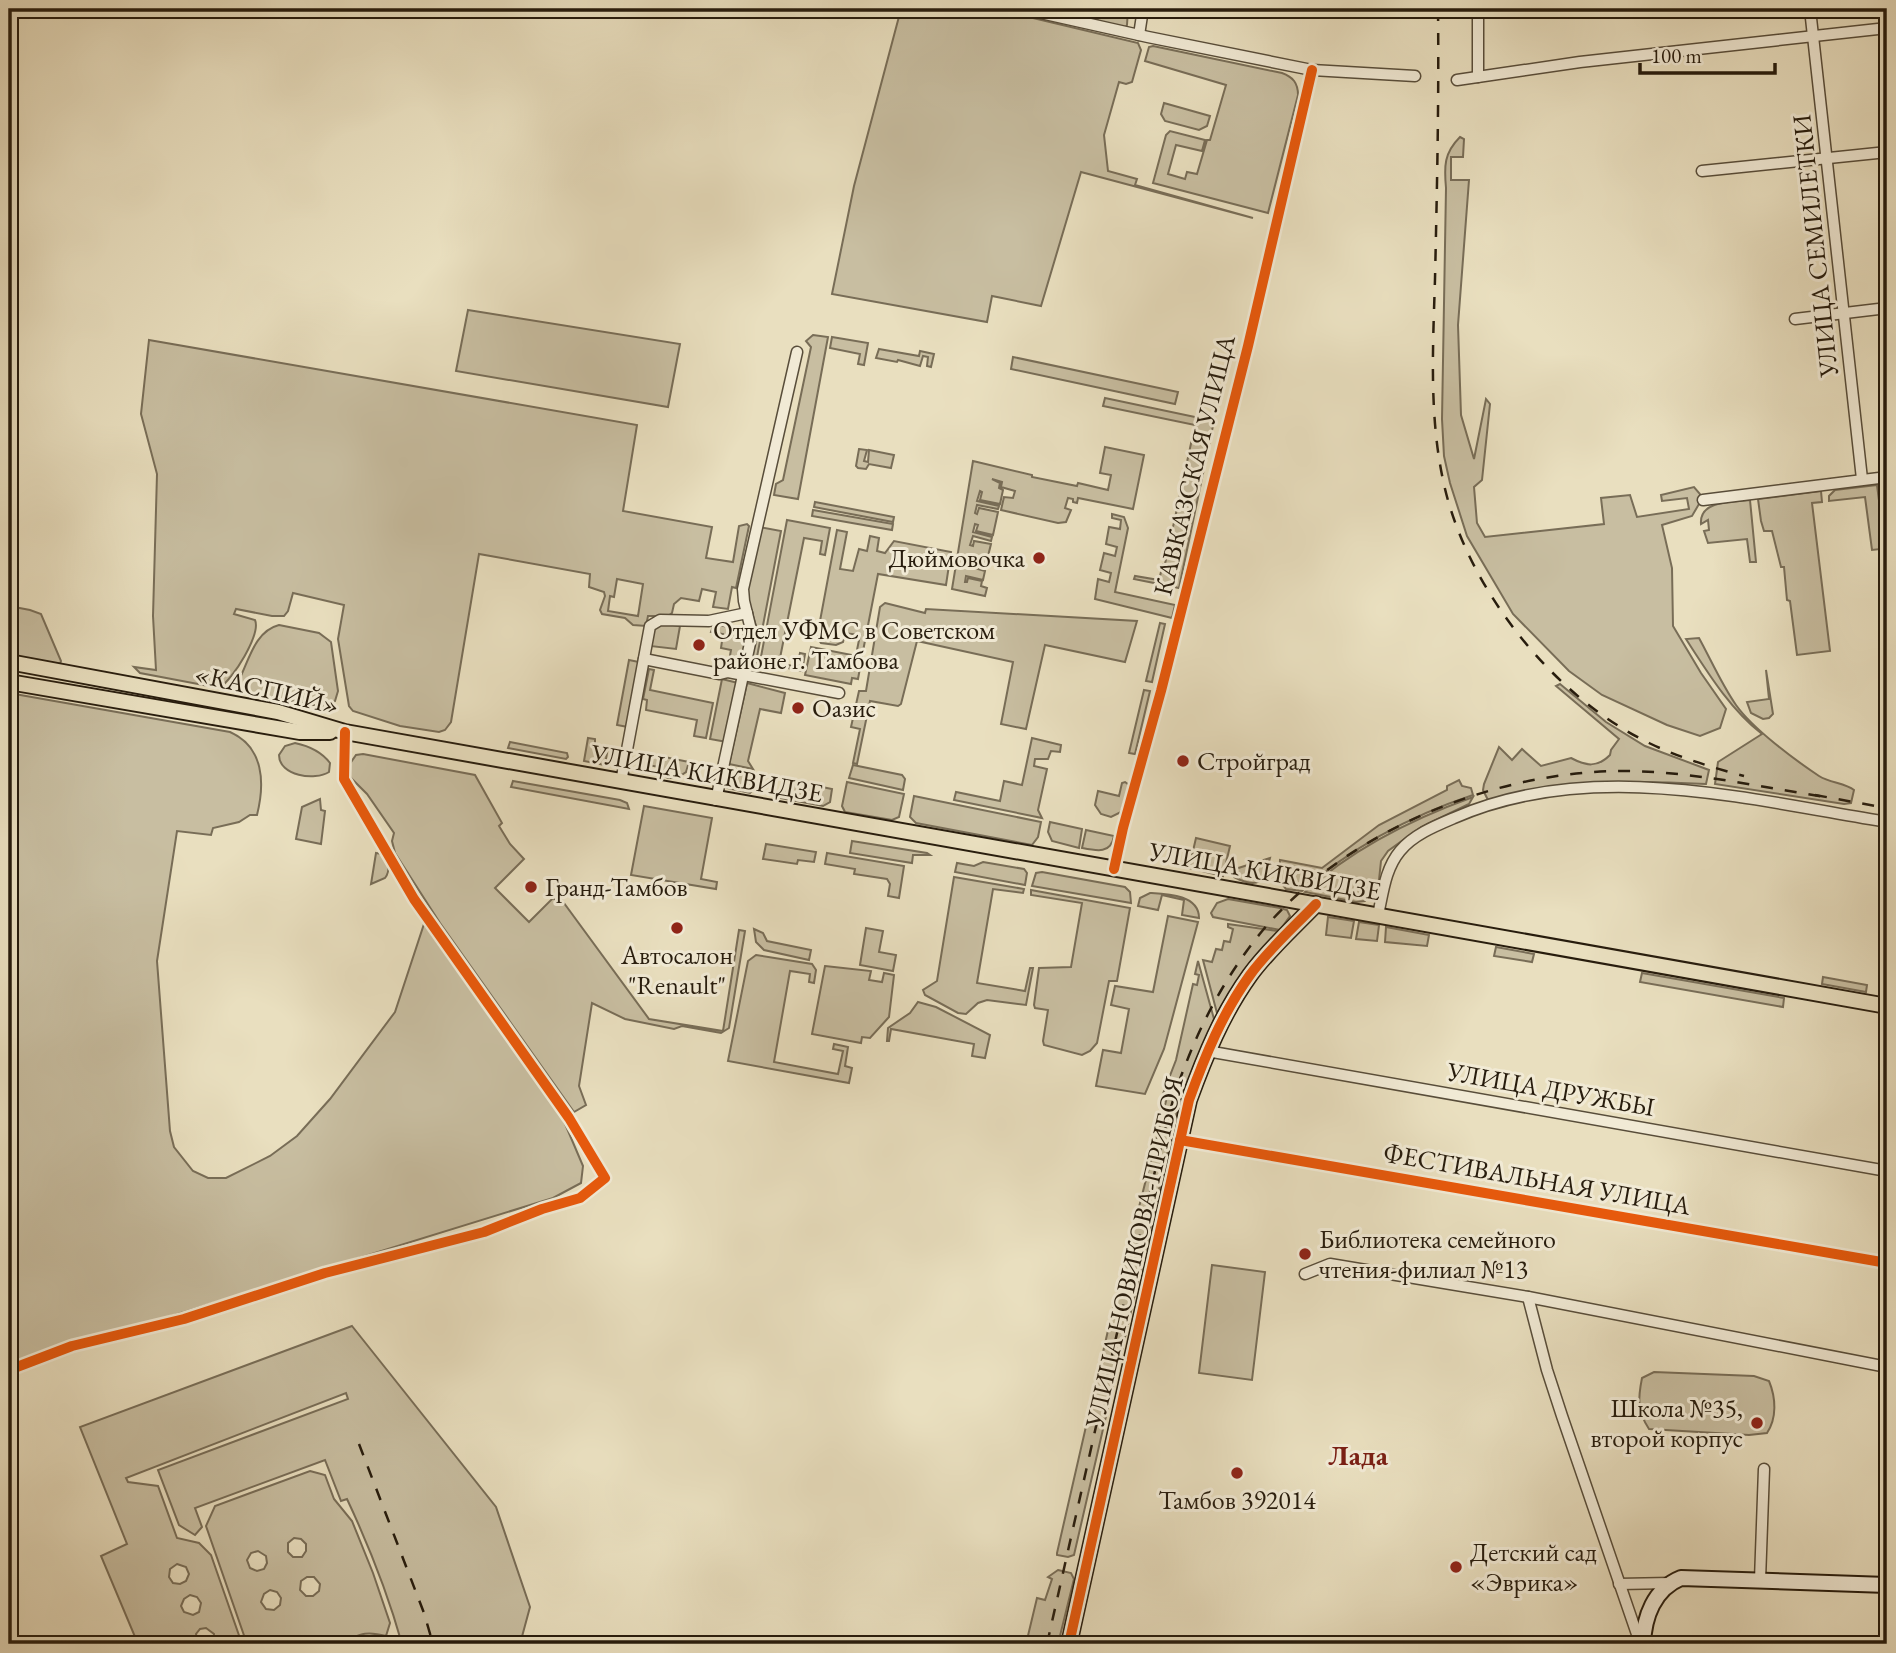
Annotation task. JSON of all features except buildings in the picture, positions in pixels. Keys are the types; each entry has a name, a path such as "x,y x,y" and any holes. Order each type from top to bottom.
{"main road":[{"name":"«КАСПИЙ»","path":"9,662 278,712 345,732"},
{"name":"«КАСПИЙ»","path":"9,682 300,732 345,732"},
{"name":"УЛИЦА КИКВИДЗЕ","path":"345,732 1887,1006"}],"street":[{"path":"1023,9 1312,70 1415,76"},
{"path":"1139,35 1143,9"},
{"path":"1478,9 1478,77"},
{"name":"УЛИЦА СЕМИЛЕТКИ","path":"1811,9 1862,480"},
{"path":"1457,80 1580,62 1887,28"},
{"name":"КАВКАЗСКАЯ УЛИЦА","path":"1114,869 1122,828 1158,704 1248,346 1312,70"},
{"path":"1702,171 1887,152"},
{"path":"1795,319 1887,308"},
{"path":"716,800 752,634 743,589 797,352"},
{"path":"1703,499 1887,477"},
{"path":"621,782 648,629 656,621 668,619 709,621 747,613"},
{"path":"644,659 839,693"},
{"path":"9,1370 72,1346 184,1319 325,1273 484,1232 542,1209 580,1198 605,1178 569,1118 414,899 344,779 345,732"},
{"path":"1378,915 1388,871 1398,853 1410,841 1442,823 1480,807 1525,796 1585,788 1667,789 1716,794 1887,822"},
{"name":"УЛИЦА НОВИКОВА-ПРИБОЯ","path":"1069,1644 1189,1100 1218,1026 1251,974 1316,904"},
{"name":"УЛИЦА ДРУЖБЫ","path":"1207,1051 1887,1171"},
{"name":"ФЕСТИВАЛЬНАЯ УЛИЦА","path":"1180,1140 1887,1263"},
{"path":"1305,1274 1330,1264 1528,1297 1887,1367"},
{"path":"1528,1297 1547,1370 1642,1644"},
{"path":"1760,1580 1764,1469"},
{"path":"1619,1584 1670,1583 1681,1578 1887,1585"},
{"path":"1642,1644 1652,1604 1670,1583"}],"shaded area":[{"path":"901,9 995,9 1138,43 1141,50 1132,82 1119,82 1104,135 1108,171 1137,179 1135,185 1253,218 1081,172 1041,306 992,296 987,322 832,294 854,186"},
{"path":"1099,9 1128,9 1127,25 1125,28 1097,24"},
{"path":"1149,47 1282,73 1294,81 1298,95 1268,213 1153,183 1166,135 1170,131 1205,140 1202,151 1176,145 1168,174 1185,179 1187,172 1197,174 1226,85 1145,61"},
{"path":"1164,103 1210,116 1207,126 1199,130 1165,121 1161,114"},
{"path":"1460,137 1464,139 1463,157 1451,157 1451,180 1469,180 1458,325 1461,415 1474,459 1486,399 1490,404 1482,480 1474,487 1477,523 1485,537 1604,524 1601,498 1630,495 1637,517 1689,509 1687,498 1662,501 1661,495 1694,487 1700,494 1699,504 1692,516 1662,525 1672,568 1673,626 1726,709 1720,728 1700,736 1667,725 1602,695 1569,671 1513,614 1467,536 1444,456 1442,419 1445,166 1448,154"},
{"path":"468,310 680,344 668,407 456,371"},
{"path":"813,335 828,337 798,499 774,495 776,484 783,480 811,347 806,341"},
{"path":"832,337 868,343 864,365 858,364 860,354 830,348"},
{"path":"149,340 637,425 623,511 712,527 706,558 733,562 739,526 747,524 749,526 736,588 732,587 728,609 713,607 716,592 702,589 699,601 681,598 674,604 672,613 668,616 648,616 646,626 633,625 625,618 602,614 600,610 604,592 589,587 590,574 479,554 451,722 445,730 439,732 400,726 353,711 349,706 338,639 344,605 293,593 284,616 236,609 234,614 255,620 256,627 250,646 238,667 219,688 140,673 134,667 156,670 153,616 157,474 141,414","holes":["617,579 643,584 638,616 608,611 610,596 614,597"]},
{"path":"879,349 919,356 920,351 934,354 931,367 927,366 928,357 923,356 920,366 876,358"},
{"path":"1013,357 1178,392 1175,404 1011,369"},
{"path":"1105,398 1214,421 1179,588 1134,579 1135,576 1159,580 1165,564 1195,425 1103,406"},
{"path":"1105,447 1144,455 1133,509 1078,498 1077,503 1068,498 1065,508 1071,510 1066,522 1058,523 1001,510 1004,497 1013,498 1015,491 1001,487 1002,482 992,479 1000,483 999,488 1003,490 1000,504 980,500 980,491 977,501 999,506 998,509 977,505 975,513 977,514 979,508 998,512 993,535 976,531 978,525 975,524 973,532 992,537 991,541 973,536 970,545 973,546 974,541 991,544 985,568 971,565 970,559 968,566 985,571 983,580 966,576 965,582 968,578 982,581 981,586 987,588 985,596 952,589 973,461 1032,477 1108,490 1111,475 1100,473"},
{"path":"859,449 867,450 864,461 868,462 869,450 894,455 891,468 869,464 866,469 858,468 856,466"},
{"path":"1877,485 1882,524 1887,524 1886,591 1880,549 1872,550 1865,497 1829,501 1829,496 1835,490"},
{"path":"1821,491 1822,502 1812,503 1830,651 1797,655 1784,567 1781,567 1772,531 1764,531 1758,499"},
{"path":"1750,500 1756,562 1750,562 1747,539 1708,543 1704,531 1709,530 1708,520 1701,524 1705,510 1711,506"},
{"path":"815,502 894,517 893,522 814,507"},
{"path":"813,510 893,524 892,530 812,516"},
{"path":"1112,514 1124,517 1128,528 1115,592 1175,605 1172,618 1095,599 1098,579 1109,582 1111,573 1100,570 1104,553 1115,556 1117,547 1106,544 1109,527 1120,529 1121,520 1112,518"},
{"path":"787,520 830,528 825,555 820,554 822,541 804,538 779,663 797,667 800,653 805,654 802,671 760,662"},
{"path":"759,527 781,531 756,662 750,661 757,629 746,593"},
{"path":"837,530 847,532 840,569 853,571 859,549 867,551 870,536 879,538 877,551 885,553 894,541 951,552 946,585 878,574 863,651 857,650 860,635 845,633 843,642 836,645 821,643 817,637"},
{"path":"885,603 925,613 926,609 1137,621 1125,662 1045,645 1026,729 1001,724 1013,662 917,641 901,704 898,706 870,701 857,764 853,763 860,729 851,727 859,691 866,691 880,607"},
{"path":"9,606 41,614 60,664 9,658"},
{"path":"662,623 680,626 676,649 650,646 654,625"},
{"path":"1160,623 1165,624 1152,682 1146,681"},
{"path":"714,624 747,631 744,664 729,661 731,650 721,648 723,634 711,632"},
{"path":"279,625 319,633 331,642 338,691 335,701 324,707 247,693 241,687 239,680 258,640 271,628"},
{"path":"1699,638 1726,689 1743,714 1775,744 1809,769 1823,778 1854,790 1851,803 1715,784 1718,762 1762,734 1730,702 1686,639"},
{"path":"811,647 862,657 858,679 852,678 851,684 805,675"},
{"path":"629,660 639,662 628,727 617,725"},
{"path":"649,669 654,670 650,690 713,703 706,738 694,736 697,720 646,710 647,700 643,699"},
{"path":"1766,670 1773,714 1763,719 1751,713 1747,702 1769,699"},
{"path":"722,679 738,683 727,742 710,739"},
{"path":"747,683 785,693 781,713 760,709 748,761 753,769 729,764"},
{"path":"1560,684 1606,722 1645,746 1709,770 1706,784 1596,783 1543,788 1488,800 1483,790 1484,784 1499,747 1512,760 1522,749 1541,766 1571,758 1582,763 1596,764 1610,755 1619,739 1556,686"},
{"path":"1144,690 1150,691 1135,754 1129,753"},
{"path":"9,693 230,732 250,747 256,756 261,779 257,815 213,828 211,835 177,831 157,961 170,1131 174,1147 193,1171 208,1178 226,1178 270,1156 297,1136 330,1099 395,1012 424,924 563,1119 583,1166 581,1183 553,1198 9,1366"},
{"path":"588,738 595,739 595,745 608,747 605,765 584,761"},
{"path":"1032,738 1061,745 1060,752 1051,751 1048,759 1035,759 1034,766 1047,769 1038,810 1042,818 954,800 956,792 1000,801 1004,781 1022,785"},
{"path":"510,742 567,753 568,757 566,759 508,748"},
{"path":"295,743 310,747 323,755 330,763 329,772 307,776 285,768 279,755 285,746"},
{"path":"363,754 475,775 502,823 499,826 510,844 524,859 495,888 529,922 553,898 558,902 561,899 649,1019 723,1031 739,930 745,931 729,1028 721,1033 682,1026 674,1029 625,1019 592,1003 579,1086 586,1105 574,1112 440,923 395,853 392,841 394,833 367,794 350,777 349,765 356,755"},
{"path":"650,754 689,762 686,772 677,778 668,778 658,773 659,767 648,765"},
{"path":"853,765 902,775 905,779 903,790 849,778"},
{"path":"728,767 758,774 754,789 750,793 727,788 725,781"},
{"path":"784,779 801,782 800,790 810,792 812,785 832,789 830,802 823,806 780,798"},
{"path":"1459,780 1462,786 1471,788 1473,795 1383,834 1341,860 1302,891 1286,889 1279,880 1280,860 1322,868 1379,825 1447,790 1447,786"},
{"path":"513,781 620,800 627,803 629,809 511,787"},
{"path":"847,782 904,794 899,817 892,820 845,812 842,806"},
{"path":"1122,783 1129,785 1121,812 1111,817 1101,814 1095,805 1098,791 1119,796"},
{"path":"914,796 1041,822 1038,837 1032,845 916,823 910,817"},
{"path":"1473,797 1469,804 1421,827 1388,851 1381,861 1379,880 1365,901 1356,902 1305,892 1323,876 1384,836"},
{"path":"320,799 321,810 325,811 321,844 296,839 302,807"},
{"path":"644,806 712,818 701,879 717,882 716,889 631,875"},
{"path":"1050,822 1082,829 1079,848 1052,841 1048,832"},
{"path":"1086,830 1114,836 1110,846 1103,850 1082,848"},
{"path":"1196,838 1230,846 1223,876 1189,868"},
{"path":"852,841 930,855 913,855 912,863 850,853"},
{"path":"766,844 816,852 814,862 798,860 797,864 763,859"},
{"path":"376,853 384,857 388,872 385,878 371,884"},
{"path":"827,853 904,866 899,898 888,896 890,884 887,879 854,874 855,869 825,864"},
{"path":"1270,858 1263,878 1259,881 1249,883 1234,877 1232,870"},
{"path":"983,862 1024,869 1027,873 1025,885 955,872 957,863 974,866"},
{"path":"1036,873 1125,887 1130,892 1131,903 1032,886"},
{"path":"954,877 1024,889 1023,893 993,889 977,983 1025,991 1030,968 1033,968 1026,1005 987,1000 978,1003 966,1014 958,1013 925,995 923,990 937,981"},
{"path":"1031,890 1130,908 1117,981 1109,981 1097,1043 1082,1055 1044,1045 1048,1010 1035,1008 1034,1005 1039,968 1071,967 1082,903 1031,895"},
{"path":"1150,893 1173,895 1188,900 1198,910 1199,918 1182,915 1184,900 1162,895 1158,910 1138,906 1140,898"},
{"path":"1228,899 1280,908 1287,910 1290,916 1280,930 1213,917 1211,913 1217,903"},
{"path":"1168,916 1198,922 1164,1049 1145,1094 1096,1086 1103,1050 1121,1053 1129,1009 1111,1005 1115,986 1153,992"},
{"path":"1328,917 1354,921 1351,938 1326,935"},
{"path":"1359,922 1379,925 1377,941 1356,939"},
{"path":"1228,924 1278,931 1245,969 1217,1013 1203,960 1212,962 1216,949 1222,950 1224,941 1230,942 1233,929 1228,927"},
{"path":"1386,927 1429,935 1427,946 1385,942"},
{"path":"866,928 883,931 879,952 896,955 893,971 860,965"},
{"path":"754,929 763,933 767,941 811,950 809,960 764,950 756,942"},
{"path":"1496,947 1534,954 1532,962 1494,956"},
{"path":"756,955 812,964 816,970 814,983 809,982 810,974 790,971 774,1062 838,1074 843,1051 833,1049 834,1044 848,1047 845,1066 852,1068 849,1083 728,1061 748,961"},
{"path":"1198,961 1214,1019 1179,1103 1120,1359 1117,1359 1113,1376 1115,1377 1074,1555 1057,1555 1112,1313 1166,1101 1161,1099 1176,1060 1193,984 1197,985 1199,975 1195,974"},
{"path":"825,966 871,971 869,980 882,982 884,973 894,975 889,1017 870,1038 862,1037 861,1043 812,1034"},
{"path":"1642,973 1784,998 1783,1007 1640,982"},
{"path":"1823,977 1867,985 1866,992 1822,984"},
{"path":"918,1002 936,1007 990,1035 985,1058 972,1056 974,1044 891,1029 887,1041 888,1028 910,1013"},
{"path":"1212,1265 1265,1272 1252,1380 1199,1373"},
{"path":"352,1326 496,1507 530,1607 520,1644 402,1644 363,1534 347,1499 341,1501 325,1460 195,1508 202,1527 195,1535 179,1525 158,1470 348,1399 346,1393 126,1478 128,1482 158,1486 177,1538 199,1543 211,1555 242,1644 213,1644 214,1634 206,1628 200,1629 196,1634 198,1644 138,1644 101,1556 127,1544 80,1427","holes":["177,1564 186,1567 189,1574 186,1581 180,1584 173,1583 169,1577 170,1569","190,1595 197,1597 201,1603 199,1612 193,1615 184,1612 181,1606 184,1599"]},
{"path":"1654,1372 1754,1376 1769,1381 1773,1394 1773,1421 1767,1433 1749,1435 1649,1429 1640,1410 1640,1392 1642,1378"},
{"path":"310,1471 325,1475 334,1499 352,1521 373,1573 390,1623 386,1636 368,1633 322,1645 247,1644 206,1526 215,1506","holes":["294,1538 301,1539 306,1544 302,1557 293,1557 288,1552 288,1543","258,1551 266,1556 264,1569 257,1571 250,1568 247,1560 251,1553","314,1577 320,1584 319,1591 313,1596 306,1596 300,1590 301,1581","270,1590 277,1592 281,1598 280,1605 274,1610 266,1609 261,1602 264,1594"]},
{"path":"1058,1570 1071,1573 1074,1579 1058,1644 1026,1644 1037,1598 1045,1600 1052,1579 1048,1577"}],"railway":[{"path":"1438,9 1434,405 1443,480 1454,520 1492,597 1518,634 1547,667 1579,697 1613,723 1649,743 1696,762 1744,776"},
{"path":"1047,1644 1168,1118 1192,1048 1209,1012 1239,961 1263,930 1297,895 1335,864 1377,837 1422,815 1518,783 1567,775 1641,771 1720,780 1825,797"},
{"path":"1815,795 1887,808"},
{"path":"359,1444 424,1613 433,1644"}],"cycle path":[{"path":"1114,869 1248,346 1312,70"},
{"path":"9,1370 72,1346 184,1319 325,1273 484,1232 542,1209 580,1198 605,1178 569,1118 414,899 344,779 345,732"},
{"path":"1069,1644 1189,1100 1215,1036 1240,990 1265,956 1316,904"},
{"path":"1180,1140 1887,1263"}],"place":[{"name":"Дюймовочка","path":"1039,558"},
{"name":"Отдел УФМС в Советском районе г. Тамбова","path":"699,645"},
{"name":"Оазис","path":"798,708"},
{"name":"Стройград","path":"1183,761"},
{"name":"Гранд-Тамбов","path":"531,887"},
{"name":"Автосалон \"Renault\"","path":"677,928"},
{"name":"Библиотека семейного чтения-филиал №13","path":"1305,1254"},
{"name":"Школа №35, второй корпус","path":"1757,1423"},
{"name":"Тамбов 392014","path":"1237,1473"},
{"name":"Детский сад «Эврика»","path":"1456,1567"}],"district":[{"name":"Лада","path":"1358,1455"}]}
